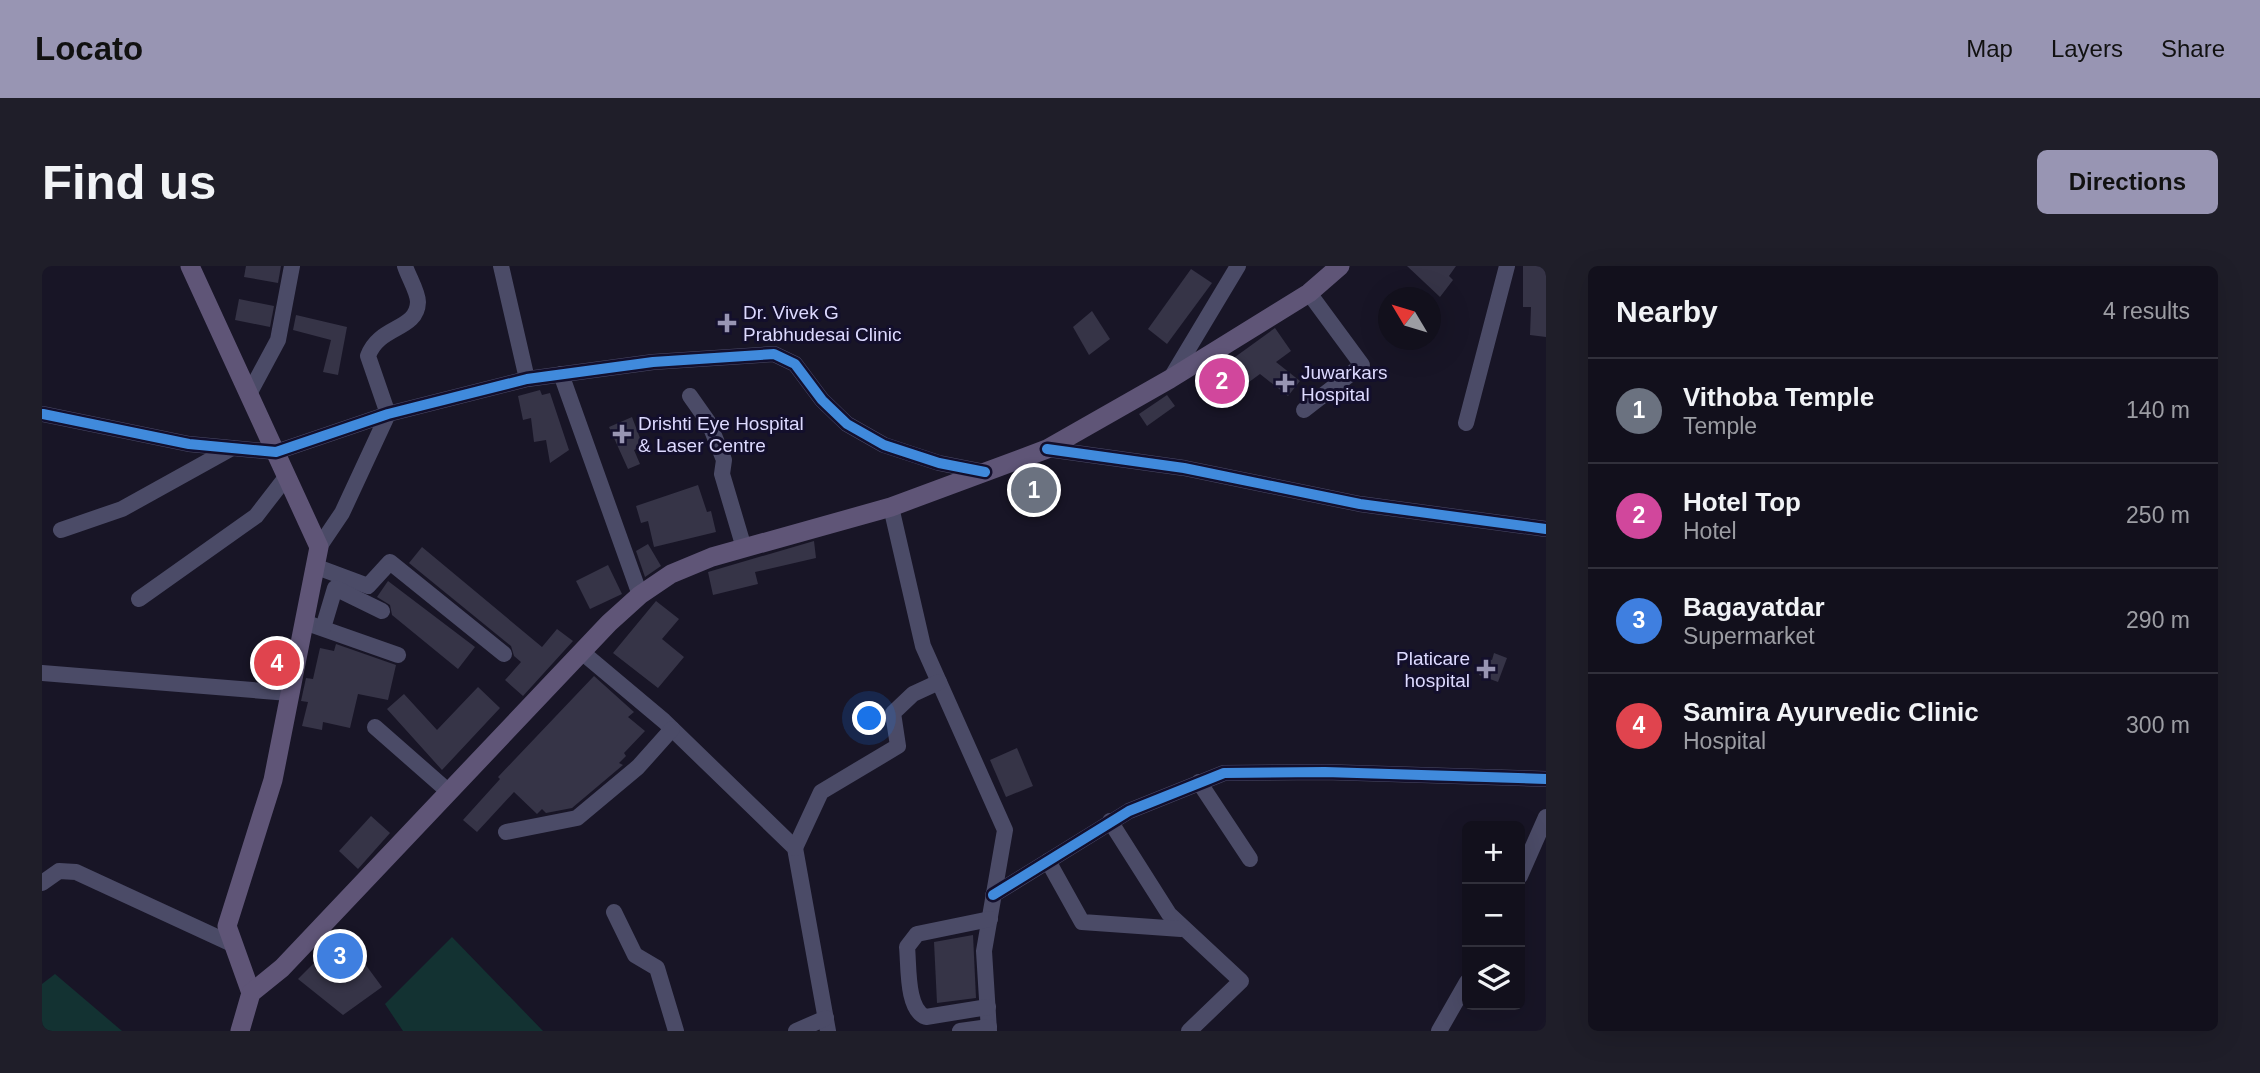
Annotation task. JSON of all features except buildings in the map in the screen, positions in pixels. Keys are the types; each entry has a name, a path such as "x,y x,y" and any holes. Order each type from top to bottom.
{"main road":[{"path":"190,266 319,547 314,625 289,693 273,780 227,926 251,993"},
{"path":"240,1031 251,993 282,968 610,623 640,595 671,574 744,548 891,507 1046,449 1170,379 1308,293 1340,266"}],"street":[{"path":"249,394 278,340 292,266"},
{"path":"319,547 342,513 388,414 368,356 380,337 407,324 415,313 418,301 405,266"},
{"path":"501,266 527,379"},
{"path":"1170,379 1237,266"},
{"path":"1466,423 1507,266"},
{"path":"1304,410 1362,365 1308,293"},
{"path":"43,414 190,444 276,452 388,414 527,379 653,362 774,354 794,364 822,400 847,424 884,445 939,463 985,472"},
{"path":"561,374 640,595"},
{"path":"690,396 709,424 724,460 722,474 744,548"},
{"path":"61,530 122,509 233,448"},
{"path":"1046,449 1184,468 1360,504 1546,530"},
{"path":"139,598 256,516 287,476"},
{"path":"891,507 923,646 1004,830 984,951 989,1029 960,1031"},
{"path":"317,567 368,586 390,562 504,654"},
{"path":"382,611 335,588 314,625 398,654"},
{"path":"583,653 672,729 795,848"},
{"path":"42,673 289,693"},
{"path":"796,1031 827,1024 795,848 821,792 898,746 893,713 913,694 939,682"},
{"path":"375,727 449,792"},
{"path":"506,832 577,818 638,767 672,729"},
{"path":"993,895 1110,821 1199,782 1235,772 1546,779"},
{"path":"1199,782 1250,859"},
{"path":"1525,865 1546,817"},
{"path":"1110,821 1181,929 1241,981 1189,1031"},
{"path":"1048,861 1082,922 1181,929"},
{"path":"42,883 59,871 76,872 232,944"},
{"path":"614,912 635,956 657,968 676,1031"},
{"path":"988,1007 920,1016 915,1010 912,995 907,947 916,934 989,919"},
{"path":"1439,1031 1462,991"}],"green space":[{"path":"452,937 543,1031 403,1031 385,1004"},
{"path":"55,974 122,1031 42,1031 42,984"}],"cycle path":[{"path":"43,414 189,444 276,452 388,414 527,379 653,362 774,354 795,364 822,400 847,424 884,445 939,463 985,472"},
{"path":"1047,449 1184,468 1360,504 1546,529"},
{"path":"993,895 1129,811 1224,773 1325,772 1546,779"}],"place":[{"name":"Dr. Vivek G Prabhudesai Clinic","path":"727,323"},
{"name":"Hotel Top","path":"1222,381"},
{"name":"Juwarkars Hospital","path":"1285,383"},
{"name":"Drishti Eye Hospital & Laser Centre","path":"622,434"},
{"name":"Vithoba Temple","path":"1034,490"},
{"name":"Samira Ayurvedic Clinic","path":"277,663"},
{"name":"Platicare hospital","path":"1486,669"},
{"name":"Bagayatdar","path":"340,956"}]}
